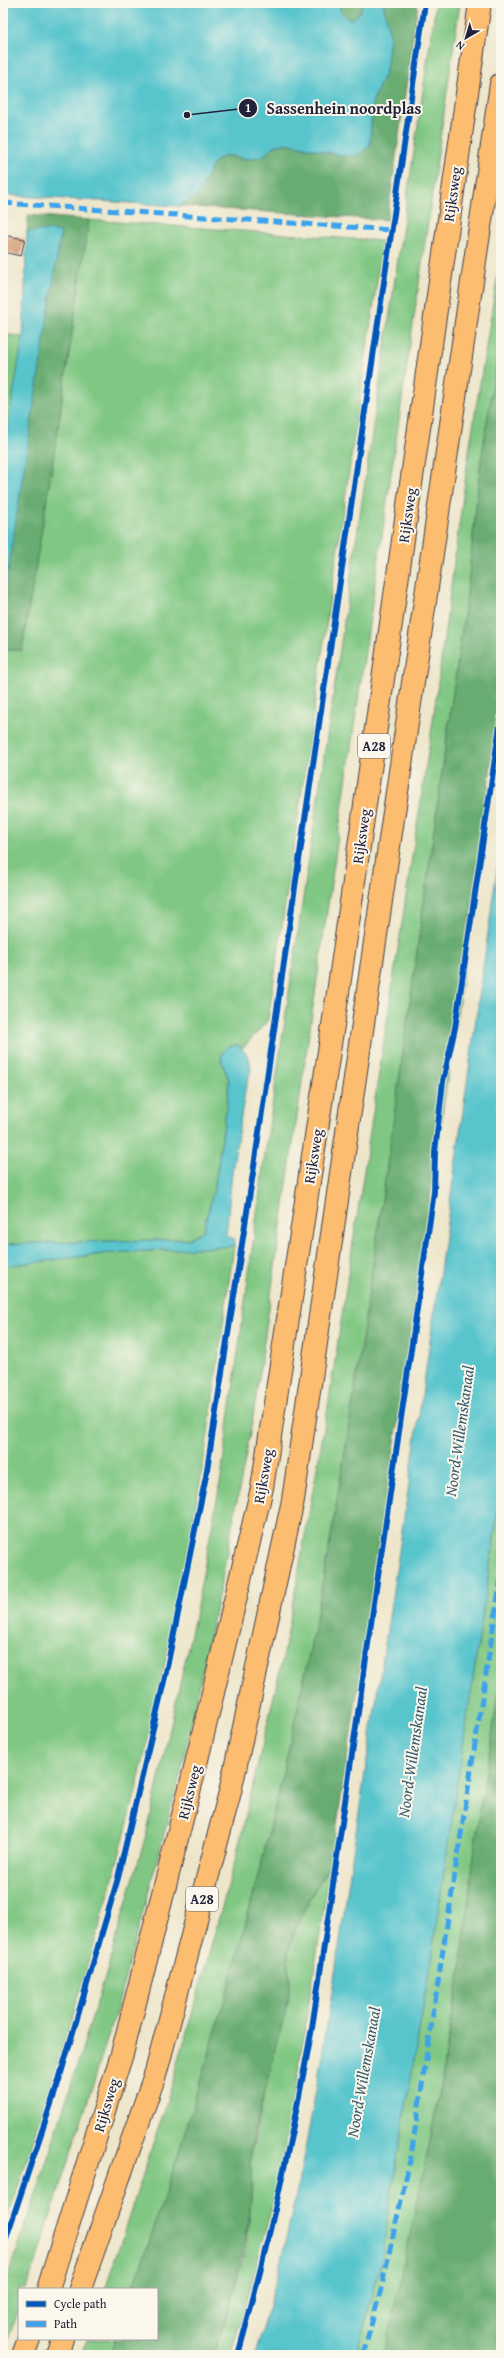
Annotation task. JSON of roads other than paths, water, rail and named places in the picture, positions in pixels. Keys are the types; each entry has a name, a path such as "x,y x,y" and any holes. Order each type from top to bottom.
{"highway":[{"name":"Rijksweg","path":"48,2288 122,2054 194,1772 262,1488 339,986 480,3"},
{"name":"Rijksweg","path":"80,2288 156,2072 230,1792 293,1500 501,84"},
{"path":"23,2355 29,2340"},
{"path":"57,2355 62,2340"}],"water":[{"path":"3,3 341,3 340,11 348,19 352,19 360,12 363,3 383,3 390,36 386,70 372,103 370,146 356,156 344,156 287,143 274,146 262,157 244,159 233,156 224,156 214,162 198,195 179,206 3,195"},
{"path":"49,230 61,232 3,603 3,454 23,337 27,232"},
{"name":"Noord-Willemskanaal","path":"501,841 501,1491 429,1972 388,2211 383,2255 356,2355 255,2355 275,2284 292,2213 320,2069 400,1545"},
{"path":"238,1045 249,1057 251,1070 245,1091 232,1172 226,1236 235,1239 234,1246 111,1253 3,1266 3,1244 188,1239 203,1231 215,1185 227,1103 229,1080 221,1060 222,1052 230,1046"}],"place":[{"name":"Sassenhein noordplas","path":"187,115"}]}
